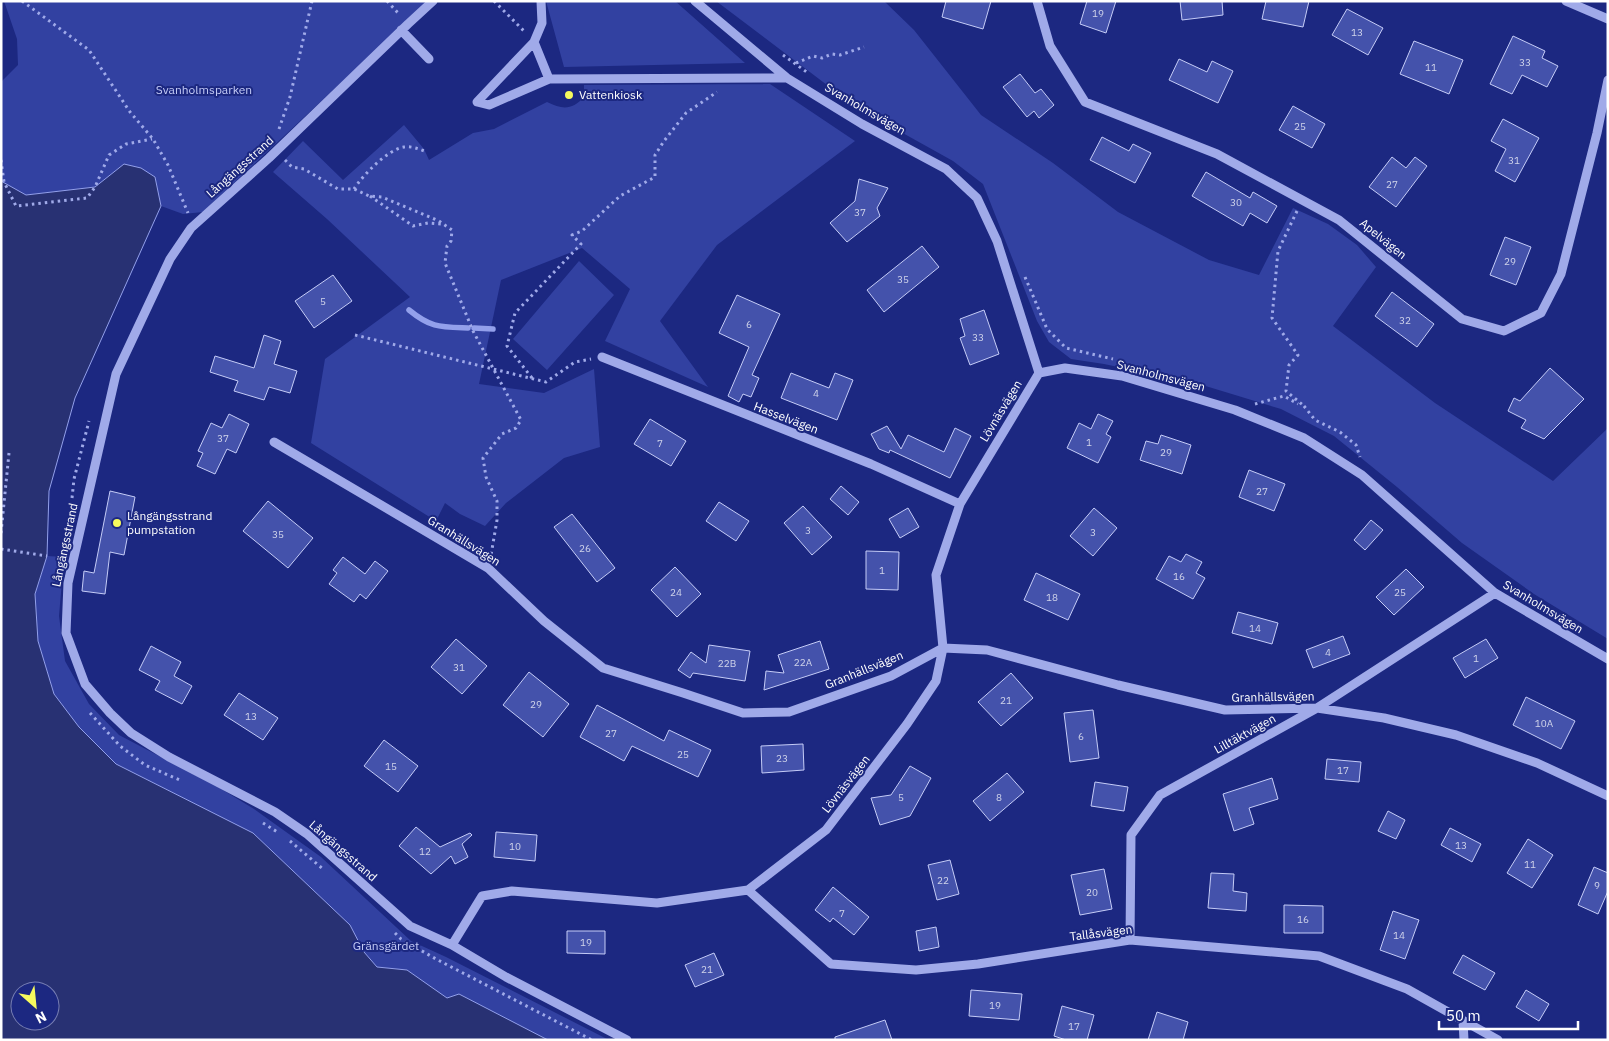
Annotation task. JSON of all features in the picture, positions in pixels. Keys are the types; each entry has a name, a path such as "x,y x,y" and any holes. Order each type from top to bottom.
{"street":[{"name":"Långängsstrand","path":"434,1 404,27 276,152 191,228 170,259 116,374 68,583 66,633 85,684 110,713 131,733 169,757 275,812 307,834 410,926 452,945 506,977 627,1040"},
{"path":"541,1 542,23 534,42 477,102 489,105 549,79 787,78"},
{"name":"Svanholmsvägen","path":"695,1 787,78 862,124 946,168 977,198 997,240 1039,373 1065,368 1122,376 1235,410 1304,438 1362,475 1495,594 1608,659"},
{"name":"Apelvägen","path":"1037,1 1050,46 1085,102 1217,154 1339,220 1462,319 1504,331 1541,314 1561,274 1597,133 1608,80"},
{"path":"1566,1 1608,19"},
{"path":"404,27 429,59"},
{"path":"534,42 549,79"},
{"name":"Hasselvägen","path":"602,357 871,464 960,504"},
{"name":"Lövnäsvägen","path":"452,945 482,896 512,891 657,903 748,890 826,830 908,724 936,681 943,648 936,575 960,504 1039,373"},
{"name":"Granhällsvägen","path":"274,442 488,568 544,621 603,668 744,713 789,712 891,676 943,648 987,650 1118,685 1225,710 1317,708 1384,718 1456,735 1537,763 1608,796"},
{"name":"Lilltäktvägen","path":"1130,940 1132,835 1160,795 1317,708 1495,594"},
{"name":"Tallåsvägen","path":"748,890 831,964 916,970 978,964 1130,940 1319,956 1407,989 1498,1040"},
{"path":"1463,1021 1464,1040"}],"path":[{"path":"22,1 89,50 130,112 153,139 168,165 188,213 184,220"},
{"path":"278,132 290,97 312,1"},
{"path":"387,1 404,27"},
{"path":"494,1 516,22"},
{"path":"795,64 813,56 822,58 832,54 840,55 864,47"},
{"path":"782,54 811,75"},
{"path":"532,378 507,346 515,313 581,244 572,235 582,231 620,196 655,177 655,155 686,113 739,78"},
{"path":"1,160 4,182 16,206 87,198 95,187 109,155 126,144 153,139"},
{"path":"354,189 361,178 380,160 402,147 415,148 426,152"},
{"path":"276,152 292,167 304,169 338,189 354,189 369,196 413,226 428,223 442,224"},
{"path":"369,196 382,197 439,221 452,230 451,241 447,246 446,263 473,331 521,420 516,428 502,434 484,458 486,477 496,501 497,520 488,568"},
{"path":"1302,200 1278,251 1272,318 1298,356 1289,365 1286,391 1304,406 1315,420 1340,432 1356,445 1363,464 1355,459"},
{"path":"1023,274 1047,329 1066,348 1117,360"},
{"path":"356,335 546,382 575,362 602,357"},
{"path":"1263,408 1254,404 1284,396 1304,406"},
{"path":"72,499 74,479 90,417"},
{"path":"1,533 9,453"},
{"path":"1,549 47,556"},
{"path":"86,707 96,722 120,746 145,765 186,783"},
{"path":"260,821 290,841 328,873"},
{"path":"394,932 401,939 436,959 592,1040"}],"green space":[{"name":"Svanholmsparken","path":"4,1 428,1 203,212 183,214 161,206 155,177 124,164 95,187 26,195 1,181 1,82 18,65 17,39"},
{"path":"546,1 675,1 745,63 564,67"},
{"path":"716,1 884,1 914,30 981,115 1053,163 1118,212 1209,260 1259,275 1293,208 1328,224 1357,245 1376,267 1333,326 1435,403 1553,481 1608,428 1608,639 1534,594 1462,543 1334,436 1281,409 1199,384 1071,359 1049,342 1037,321 983,184 953,161 856,107"},
{"path":"770,84 855,141 717,245 660,321 708,387 605,341 630,289 582,248 501,280 479,384 544,393 594,369 600,447 564,458 506,503 485,526 460,514 445,503 436,521 311,443 325,359 410,297 327,219 273,172 303,141 343,180 404,125 424,149 429,160 473,133 494,129 547,102 563,107 571,106 584,97 584,85"},
{"path":"579,261 614,295 547,370 513,339"},
{"name":"Gränsgärdet","path":"47,556 64,557 59,616 65,661 89,704 119,735 218,787 254,809 321,857 411,941 609,1040 548,1040 447,999 407,970 377,967 364,952 350,925 253,833 116,764 79,727 54,694 38,641 35,594"}],"shaded area":[{"path":"124,164 141,168 155,177 161,206 75,398 49,491 47,556 35,594 38,641 54,694 79,727 116,764 253,833 350,925 364,952 377,967 407,970 447,998 459,994 548,1040 1,1040 1,181 26,195 95,187"}],"building":[{"path":"946,1 991,1 983,29 942,17"},
{"path":"1087,1 1116,1 1106,33 1080,24"},
{"path":"1180,1 1222,1 1223,15 1182,20"},
{"path":"1266,1 1309,1 1303,27 1262,19"},
{"path":"1347,9 1383,28 1368,55 1332,35"},
{"path":"1513,36 1545,51 1542,58 1558,66 1547,87 1522,75 1512,94 1490,84"},
{"path":"1414,41 1463,60 1449,94 1400,74"},
{"path":"1179,59 1207,72 1212,61 1233,71 1218,103 1169,80"},
{"path":"1020,74 1035,93 1041,89 1054,105 1039,118 1034,111 1027,117 1003,87"},
{"path":"1293,106 1325,124 1312,148 1279,130"},
{"path":"1503,119 1539,138 1515,182 1495,171 1506,149 1491,141"},
{"path":"1102,137 1129,151 1133,144 1151,153 1135,183 1090,160"},
{"path":"1392,157 1406,168 1415,157 1427,166 1396,207 1369,187"},
{"path":"1206,172 1250,198 1253,192 1277,206 1267,223 1250,213 1243,226 1192,196"},
{"path":"859,179 888,188 877,208 880,216 847,242 830,223 855,201"},
{"path":"1505,237 1531,247 1516,285 1490,275"},
{"path":"922,246 939,267 884,312 867,290"},
{"path":"333,275 352,301 314,328 295,301"},
{"path":"1392,292 1434,324 1417,347 1375,316"},
{"path":"737,295 780,314 752,375 759,378 751,397 743,394 739,402 728,396 749,347 719,333"},
{"path":"984,310 999,354 970,365 960,338 965,336 960,319"},
{"path":"264,335 281,341 274,364 297,371 290,393 269,387 264,400 234,391 238,381 210,372 215,356 254,368"},
{"path":"1550,368 1584,399 1544,439 1521,428 1526,420 1508,411 1514,398 1520,401"},
{"path":"791,373 829,388 835,373 853,380 837,420 781,398"},
{"path":"229,414 249,424 236,453 227,449 215,474 197,466 203,453 198,451 211,423 222,428"},
{"path":"1098,414 1113,421 1106,434 1111,437 1098,463 1067,448 1079,423 1091,429"},
{"path":"650,419 686,441 671,466 634,444"},
{"path":"887,426 901,449 908,435 944,452 955,428 971,436 950,478 890,450 889,453 879,449 871,434"},
{"path":"1161,435 1191,445 1182,474 1140,460 1146,441 1158,444"},
{"path":"1249,470 1285,484 1274,511 1239,497"},
{"path":"841,486 859,502 848,515 830,499"},
{"name":"Långängsstrand pumpstation","path":"110,491 135,497 124,555 110,552 105,594 82,591 84,571 94,573"},
{"path":"268,501 313,538 288,568 243,531"},
{"path":"719,502 749,521 736,541 706,521"},
{"path":"803,506 832,537 812,555 784,523"},
{"path":"908,508 919,527 900,538 889,519"},
{"path":"1094,508 1117,528 1093,556 1070,536"},
{"path":"572,514 615,568 597,582 554,527"},
{"path":"1371,520 1383,530 1365,550 1354,540"},
{"path":"866,551 899,552 898,590 866,589"},
{"path":"1186,554 1202,562 1196,573 1205,578 1193,599 1156,579 1169,556 1181,562"},
{"path":"343,557 365,574 375,561 388,571 366,599 360,594 354,602 329,584 337,573 333,570"},
{"path":"675,567 701,594 677,617 651,590"},
{"path":"1406,569 1424,587 1394,615 1376,597"},
{"path":"1036,573 1080,594 1068,620 1024,600"},
{"path":"1238,612 1278,623 1272,644 1232,633"},
{"path":"1343,636 1350,654 1313,668 1306,650"},
{"path":"456,639 487,666 462,694 431,667"},
{"path":"1486,639 1498,658 1465,678 1453,658"},
{"path":"820,641 829,669 764,690 766,671 784,673 778,655"},
{"path":"709,645 750,651 745,681 693,673 690,678 678,670 691,652 706,663"},
{"path":"151,646 181,662 174,676 192,686 182,704 155,690 160,681 139,670"},
{"path":"529,672 569,704 543,737 503,705"},
{"path":"1011,673 1033,698 1001,726 978,702"},
{"path":"239,693 278,718 263,740 224,715"},
{"path":"1526,697 1575,721 1561,749 1513,725"},
{"path":"597,705 664,741 669,730 711,750 698,777 632,746 624,761 580,737"},
{"path":"1093,710 1099,758 1070,762 1064,713"},
{"path":"384,740 418,766 398,792 364,766"},
{"path":"803,744 804,770 762,773 761,746"},
{"path":"1327,759 1361,762 1359,782 1325,779"},
{"path":"910,766 931,778 910,816 880,825 871,798 891,795"},
{"path":"1007,773 1024,792 990,821 973,801"},
{"path":"1272,778 1278,799 1249,808 1254,824 1234,831 1223,794"},
{"path":"1095,782 1128,787 1124,811 1091,806"},
{"path":"1388,811 1405,820 1396,839 1378,831"},
{"path":"416,827 440,847 470,833 472,835 462,844 468,857 455,864 451,856 431,874 399,846"},
{"path":"1450,828 1481,844 1472,862 1441,845"},
{"path":"496,832 537,835 535,861 494,857"},
{"path":"1528,839 1553,855 1532,888 1507,873"},
{"path":"950,860 959,894 937,900 928,865"},
{"path":"1594,867 1608,873 1608,891 1598,914 1578,905"},
{"path":"1104,869 1112,909 1080,915 1071,875"},
{"path":"1211,873 1234,874 1233,891 1247,893 1246,911 1208,908"},
{"path":"833,887 869,917 854,935 833,918 830,922 815,910"},
{"path":"1284,905 1323,906 1323,933 1284,933"},
{"path":"1393,911 1419,920 1405,959 1380,950"},
{"path":"936,927 939,947 919,951 916,931"},
{"path":"567,931 605,931 605,954 567,953"},
{"path":"714,953 724,975 695,987 685,965"},
{"path":"1463,955 1495,973 1485,990 1453,973"},
{"path":"971,990 1022,994 1019,1020 969,1016"},
{"path":"1526,990 1549,1004 1539,1021 1516,1007"},
{"path":"1062,1006 1094,1015 1087,1040 1066,1040 1054,1036"},
{"path":"1157,1012 1188,1022 1183,1040 1148,1040"},
{"path":"885,1020 892,1040 835,1040 835,1037"}],"waterway":[{"path":"409,310 436,325 468,328"},
{"path":"474,328 493,329"}],"place":[{"name":"Vattenkiosk","path":"569,95"},
{"name":"Långängsstrand pumpstation","path":"117,523"}]}
